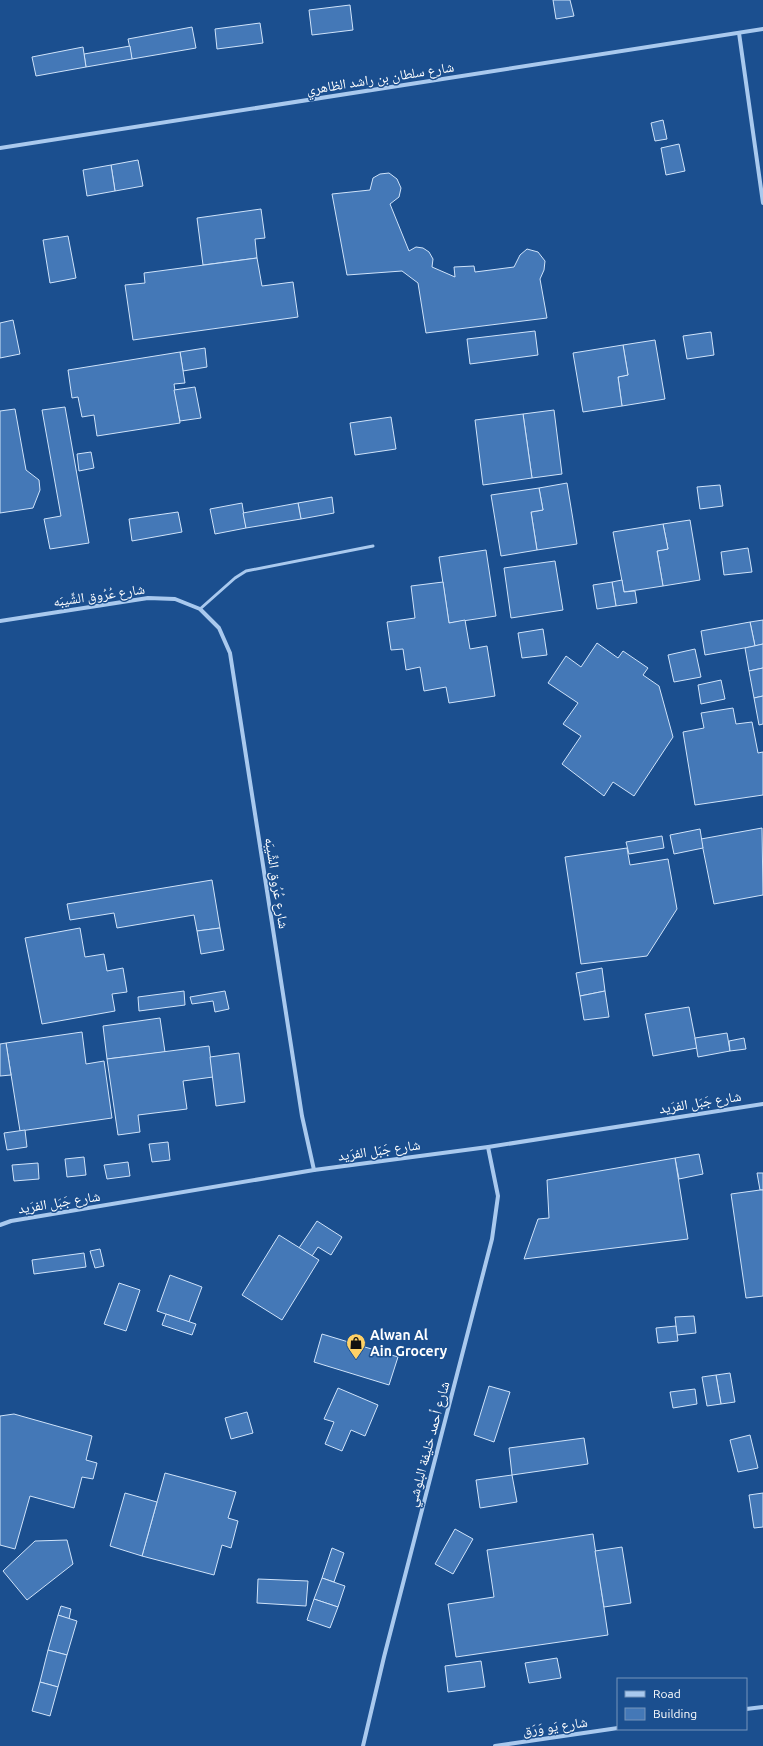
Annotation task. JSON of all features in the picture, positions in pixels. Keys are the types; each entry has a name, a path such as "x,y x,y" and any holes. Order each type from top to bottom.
{"street":[{"name":"شارع سلطان بن راشد الظاهري","path":"0,148 763,29"},
{"path":"739,33 763,203"},
{"name":"شارع عُرُوق الشِّيبَه","path":"0,621 148,598 175,598 200,609 219,628 230,653 302,1116 314,1170"},
{"name":"شارع جَبَل الفرَيد","path":"0,1225 12,1221 314,1170 488,1147 763,1104"},
{"name":"شارع أحمد خليفة البلوشي","path":"364,1746 384,1657 492,1239 498,1196 488,1147"},
{"path":"747,1709 763,1707"},
{"name":"شارع يَو وَرَق","path":"495,1746 617,1728"}],"lane":[{"path":"200,609 235,578 246,571 373,546"}],"building":[{"path":"553,0 570,0 574,16 556,19"},
{"path":"350,5 353,30 312,35 309,10"},
{"path":"260,23 263,43 217,49 215,29"},
{"path":"192,27 196,48 132,59 128,39"},
{"path":"130,46 132,59 86,67 84,54"},
{"path":"83,47 86,67 36,76 32,57"},
{"path":"663,120 667,139 655,141 651,123"},
{"path":"679,144 685,171 666,175 661,148"},
{"path":"138,160 143,186 115,191 111,165"},
{"path":"111,165 115,191 87,196 83,170"},
{"path":"389,173 397,179 401,188 399,197 390,204 409,251 416,247 423,248 429,252 433,259 432,267 455,277 454,267 474,266 475,272 514,267 520,255 527,249 538,252 545,261 544,270 540,279 547,318 426,333 418,283 402,271 347,275 332,194 370,190 373,178 380,174"},
{"path":"261,209 265,238 255,239 257,258 203,265 197,218"},
{"path":"68,236 76,278 50,283 43,240"},
{"path":"257,258 262,286 293,282 298,317 133,340 125,285 145,283 144,273"},
{"path":"13,320 20,354 0,358 0,323"},
{"path":"535,331 538,355 470,364 467,339"},
{"path":"711,332 714,355 687,359 683,336"},
{"path":"655,340 665,399 622,406 618,377 628,375 623,345"},
{"path":"623,345 628,375 618,377 622,406 583,412 573,353"},
{"path":"205,348 207,367 183,371 180,352"},
{"path":"180,352 185,383 174,384 180,423 97,436 94,415 82,417 78,397 72,398 68,370"},
{"path":"195,387 201,418 180,421 174,390"},
{"path":"65,407 89,543 50,549 44,519 61,516 42,410"},
{"path":"15,409 26,470 39,480 40,490 33,508 0,513 0,411"},
{"path":"554,410 562,474 532,478 523,414"},
{"path":"523,414 532,478 483,485 475,420"},
{"path":"391,417 396,449 355,455 350,423"},
{"path":"91,452 94,468 79,471 77,454"},
{"path":"567,483 577,544 537,550 531,512 543,510 539,488"},
{"path":"720,485 723,506 700,509 697,487"},
{"path":"539,488 543,510 531,512 537,550 501,556 491,495"},
{"path":"332,497 334,513 301,519 298,503"},
{"path":"242,503 246,528 215,534 210,509"},
{"path":"298,503 301,519 246,528 243,513"},
{"path":"178,512 182,532 132,541 129,519"},
{"path":"690,520 700,580 663,586 657,551 668,549 663,524"},
{"path":"663,524 668,549 657,551 663,586 624,592 613,532"},
{"path":"748,548 752,572 724,575 721,552"},
{"path":"486,550 496,616 449,623 439,557"},
{"path":"555,561 563,610 511,618 504,568"},
{"path":"622,580 624,592 635,591 637,603 616,606 612,582"},
{"path":"443,582 449,623 465,620 470,649 487,646 495,696 449,703 446,687 424,691 420,667 406,670 403,649 391,650 387,622 415,618 411,586"},
{"path":"612,582 616,606 597,609 593,585"},
{"path":"763,620 763,644 755,646 750,622"},
{"path":"750,622 755,646 705,655 701,631"},
{"path":"543,629 547,655 522,658 518,633"},
{"path":"597,643 618,658 623,651 648,668 643,675 659,686 673,737 634,796 613,782 604,796 562,764 581,736 563,724 578,703 548,683 566,656 581,667"},
{"path":"763,644 763,668 749,671 745,648"},
{"path":"695,649 701,677 674,682 668,655"},
{"path":"763,668 763,696 754,698 749,671"},
{"path":"721,680 725,699 701,704 698,685"},
{"path":"763,696 763,724 759,725 754,698"},
{"path":"733,708 736,724 752,722 758,753 763,752 763,795 695,805 683,732 704,728 701,713"},
{"path":"762,828 763,895 714,904 701,839"},
{"path":"700,829 703,848 674,854 670,835"},
{"path":"662,836 664,848 629,854 626,842"},
{"path":"627,848 630,865 668,859 677,909 647,956 581,964 565,857"},
{"path":"212,880 220,928 197,931 194,915 117,928 114,913 70,920 67,904"},
{"path":"80,928 85,957 104,954 107,971 123,968 127,992 112,994 115,1011 42,1024 25,938"},
{"path":"220,928 224,950 201,954 197,931"},
{"path":"602,968 605,991 580,996 576,973"},
{"path":"184,991 185,1005 139,1011 138,997"},
{"path":"225,991 229,1009 215,1012 213,1001 192,1004 190,997"},
{"path":"605,991 609,1017 584,1020 580,996"},
{"path":"689,1007 697,1048 653,1056 645,1014"},
{"path":"160,1018 165,1052 107,1059 103,1026"},
{"path":"82,1032 86,1064 104,1061 112,1118 20,1131 6,1043"},
{"path":"727,1033 730,1051 698,1057 695,1038"},
{"path":"744,1038 746,1049 730,1051 729,1041"},
{"path":"6,1043 11,1075 0,1076 0,1044"},
{"path":"209,1046 213,1077 183,1081 187,1109 138,1115 140,1132 118,1135 107,1059"},
{"path":"239,1053 245,1102 216,1106 210,1057"},
{"path":"25,1130 27,1147 7,1150 4,1133"},
{"path":"168,1142 170,1160 152,1162 149,1144"},
{"path":"699,1154 703,1174 679,1179 675,1158"},
{"path":"84,1157 86,1175 67,1177 65,1159"},
{"path":"675,1158 688,1239 524,1259 538,1219 549,1218 547,1180"},
{"path":"128,1162 130,1176 107,1179 104,1165"},
{"path":"38,1163 39,1179 14,1181 12,1165"},
{"path":"757,1173 763,1173 763,1190 760,1190"},
{"path":"763,1190 763,1296 746,1298 731,1194"},
{"path":"317,1221 342,1237 331,1255 318,1247 312,1256 299,1248"},
{"path":"279,1235 319,1260 282,1320 242,1295"},
{"path":"100,1249 104,1266 95,1268 90,1251"},
{"path":"84,1253 86,1267 34,1274 32,1260"},
{"path":"170,1275 202,1287 189,1322 157,1311"},
{"path":"119,1283 140,1290 126,1331 104,1324"},
{"path":"166,1314 196,1324 192,1335 162,1325"},
{"path":"694,1316 696,1333 677,1335 675,1317"},
{"path":"676,1326 678,1341 658,1343 656,1328"},
{"name":"Alwan Al Ain Grocery","path":"322,1334 398,1357 389,1385 314,1362"},
{"path":"730,1373 735,1402 721,1404 716,1375"},
{"path":"716,1375 721,1404 707,1406 702,1377"},
{"path":"489,1386 510,1392 494,1442 474,1435"},
{"path":"338,1388 378,1405 365,1436 351,1430 342,1451 325,1444 334,1422 324,1419"},
{"path":"695,1389 697,1404 673,1408 670,1392"},
{"path":"247,1412 253,1433 231,1439 225,1418"},
{"path":"14,1414 92,1436 86,1460 97,1463 93,1479 82,1477 74,1508 30,1496 15,1549 0,1545 0,1416"},
{"path":"750,1435 758,1468 738,1472 730,1440"},
{"path":"584,1438 588,1464 512,1475 509,1448"},
{"path":"165,1473 236,1492 228,1518 238,1521 231,1548 222,1545 214,1575 142,1556"},
{"path":"512,1475 517,1502 480,1508 476,1480"},
{"path":"125,1493 157,1502 142,1556 110,1546"},
{"path":"763,1493 763,1527 754,1528 749,1495"},
{"path":"455,1529 473,1539 453,1574 435,1564"},
{"path":"593,1534 608,1635 456,1657 448,1604 494,1597 487,1550"},
{"path":"67,1540 73,1564 27,1600 3,1571 35,1541"},
{"path":"622,1547 631,1603 604,1607 595,1551"},
{"path":"332,1548 344,1553 334,1582 322,1578"},
{"path":"322,1578 345,1586 338,1607 314,1599"},
{"path":"258,1579 308,1581 306,1606 257,1603"},
{"path":"314,1599 338,1607 330,1628 307,1620"},
{"path":"61,1606 71,1609 69,1619 58,1615"},
{"path":"58,1615 77,1621 67,1655 48,1650"},
{"path":"48,1650 67,1655 58,1687 40,1682"},
{"path":"557,1658 561,1678 529,1683 525,1663"},
{"path":"481,1661 485,1687 448,1692 445,1666"},
{"path":"40,1682 58,1687 50,1716 32,1711"}],"place":[{"name":"Alwan Al Ain Grocery","path":"356,1360"}]}
